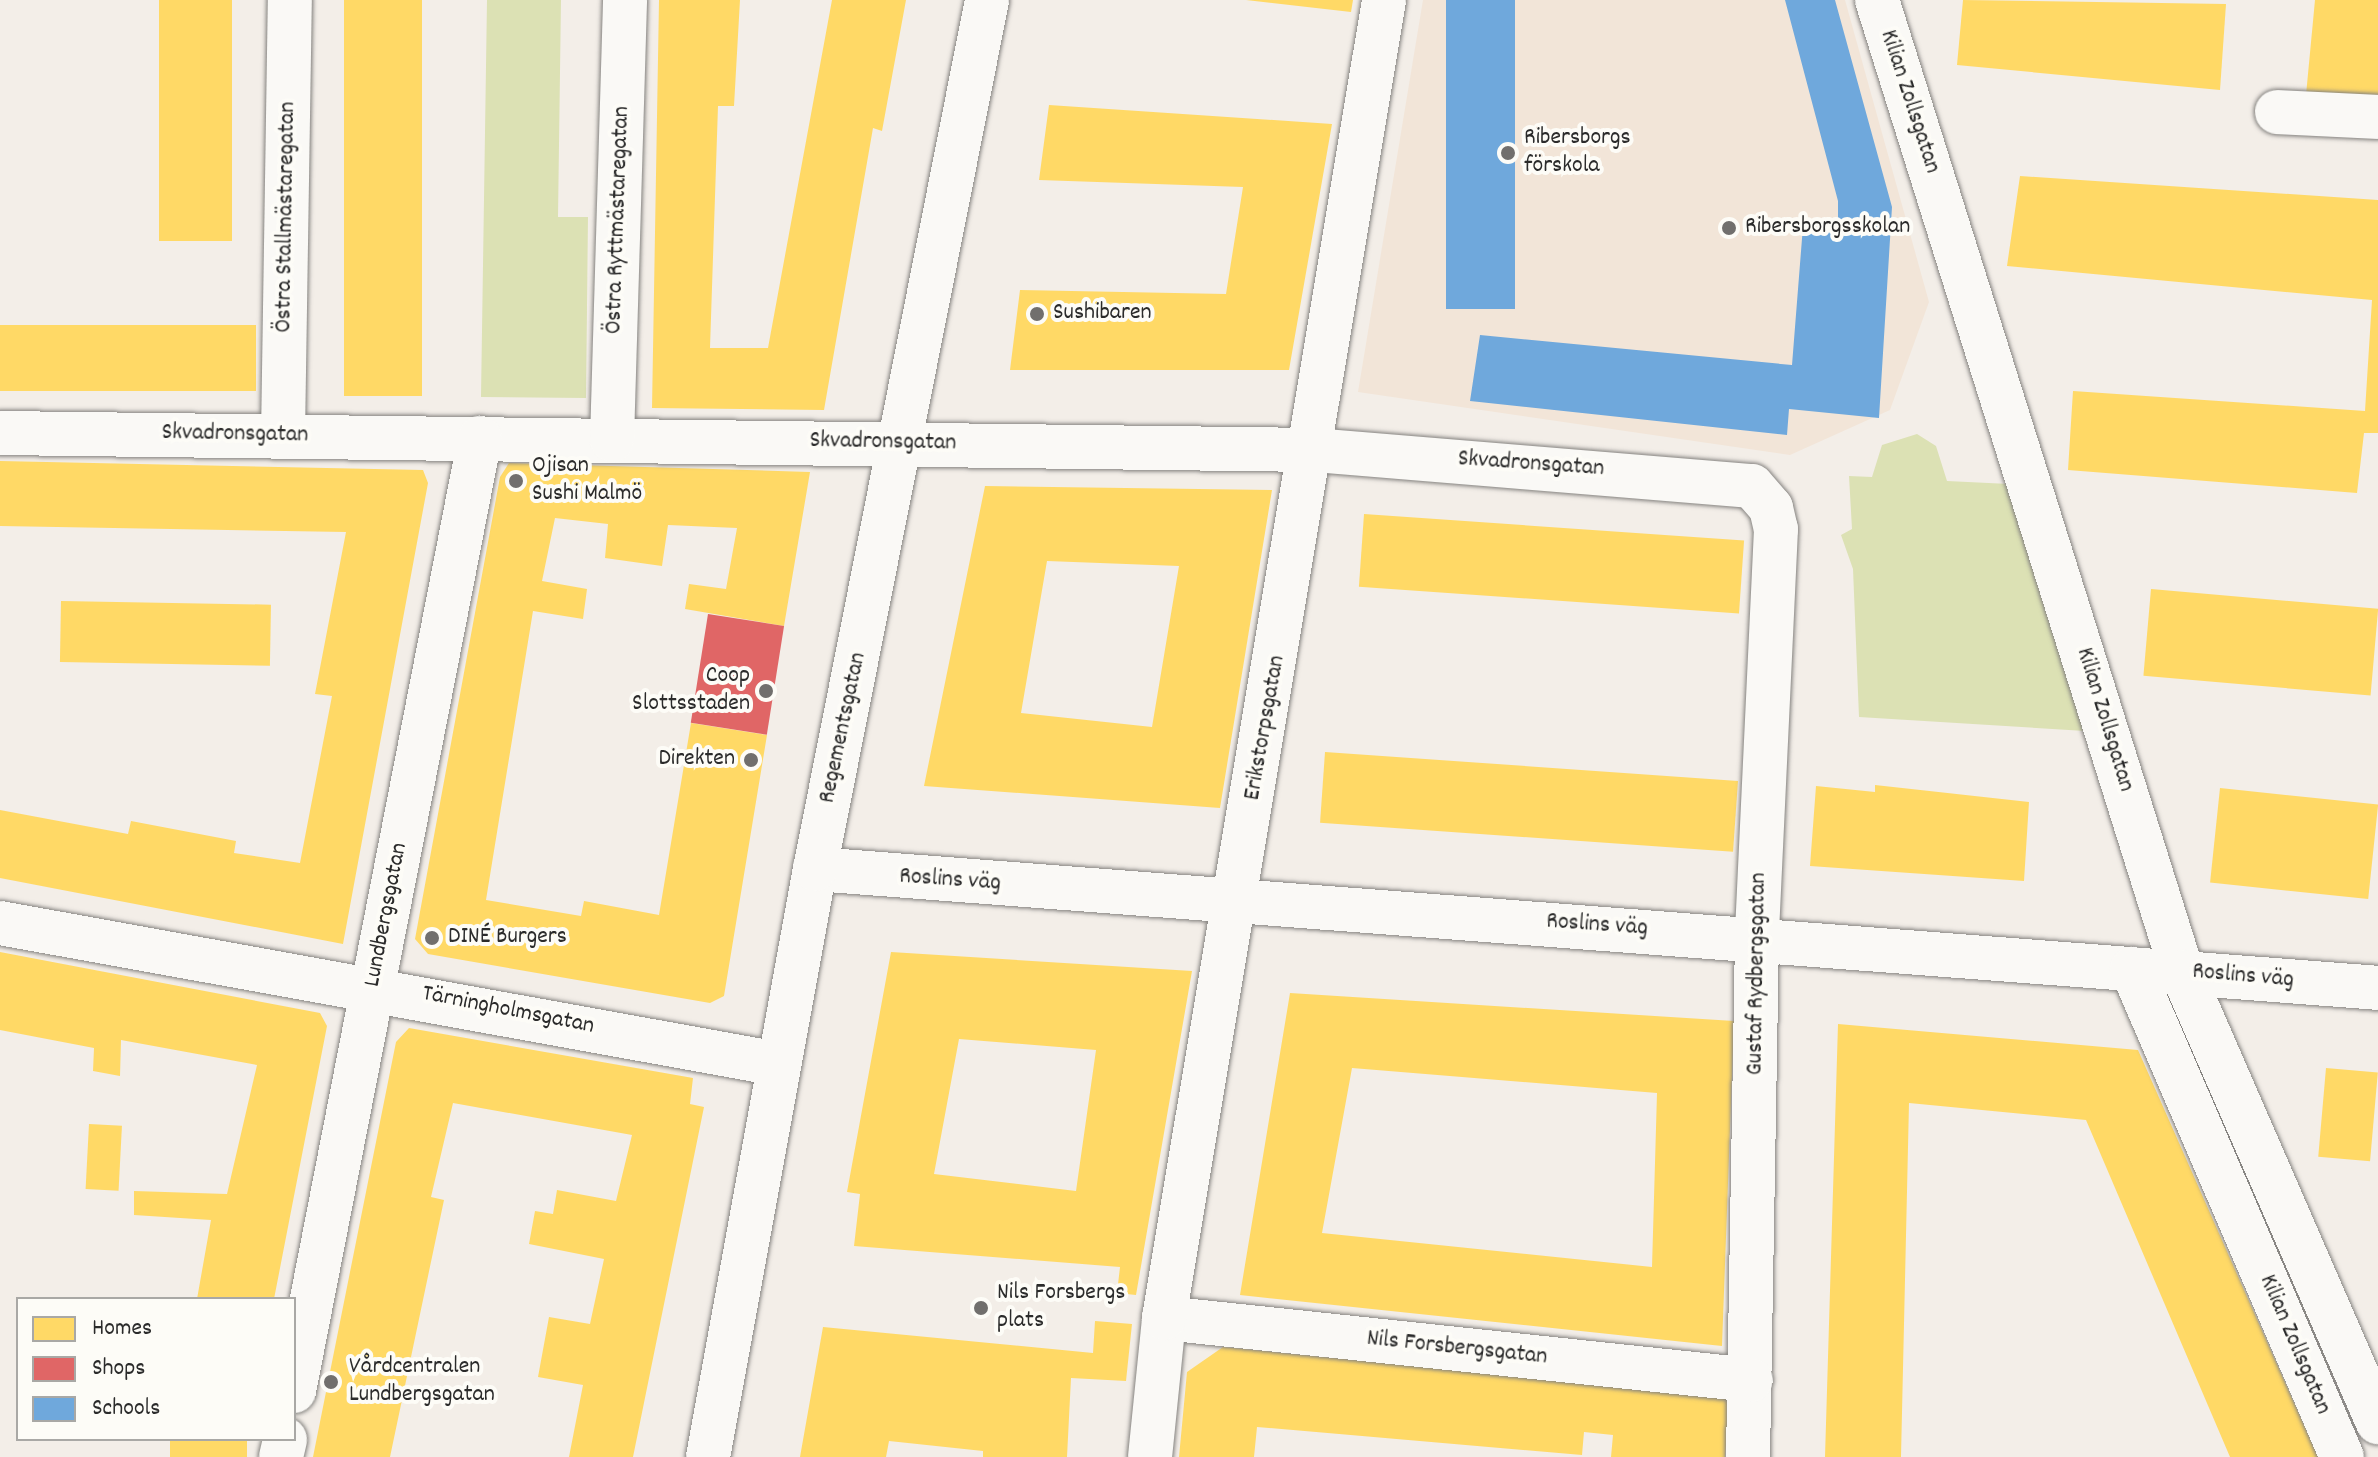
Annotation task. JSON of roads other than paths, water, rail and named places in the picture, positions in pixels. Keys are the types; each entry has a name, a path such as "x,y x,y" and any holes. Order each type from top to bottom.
{"street":[{"name":"Östra Stallmästaregatan","path":"283,435 290,0"},
{"name":"Östra Ryttmästaregatan","path":"612,440 625,0"},
{"name":"Regementsgatan","path":"708,1457 815,869 987,0"},
{"name":"Erikstorpsgatan","path":"1150,1457 1164,1318 1313,450 1384,0"},
{"name":"Kilian Zollsgatan","path":"1877,0 2182,972 2378,1422"},
{"path":"2277,112 2378,117"},
{"name":"Skvadronsgatan","path":"0,433 1313,450 1733,480 1763,493"},
{"name":"Lundbergsgatan","path":"296,1381 480,438"},
{"name":"Gustaf Rydbergsgatan","path":"1748,1457 1757,937 1776,529 1763,493"},
{"name":"Roslins väg","path":"815,869 1757,937 2378,988"},
{"name":"Tärningholmsgatan","path":"0,923 373,985 778,1064"},
{"name":"Kilian Zollsgatan","path":"2132,969 2342,1457"},
{"name":"Nils Forsbergsgatan","path":"1164,1318 1751,1380"}],"place":[{"name":"Ribersborgs förskola","path":"1508,153"},
{"name":"Ribersborgsskolan","path":"1729,228"},
{"name":"Sushibaren","path":"1037,314"},
{"name":"Ojisan Sushi Malmö","path":"516,481"},
{"name":"Coop Slottsstaden","path":"766,691"},
{"name":"Direkten","path":"751,760"},
{"name":"DINÉ Burgers","path":"432,938"},
{"name":"Nils Forsbergs plats","path":"981,1308"},
{"name":"Vårdcentralen Lundbergsgatan","path":"331,1382"}]}
